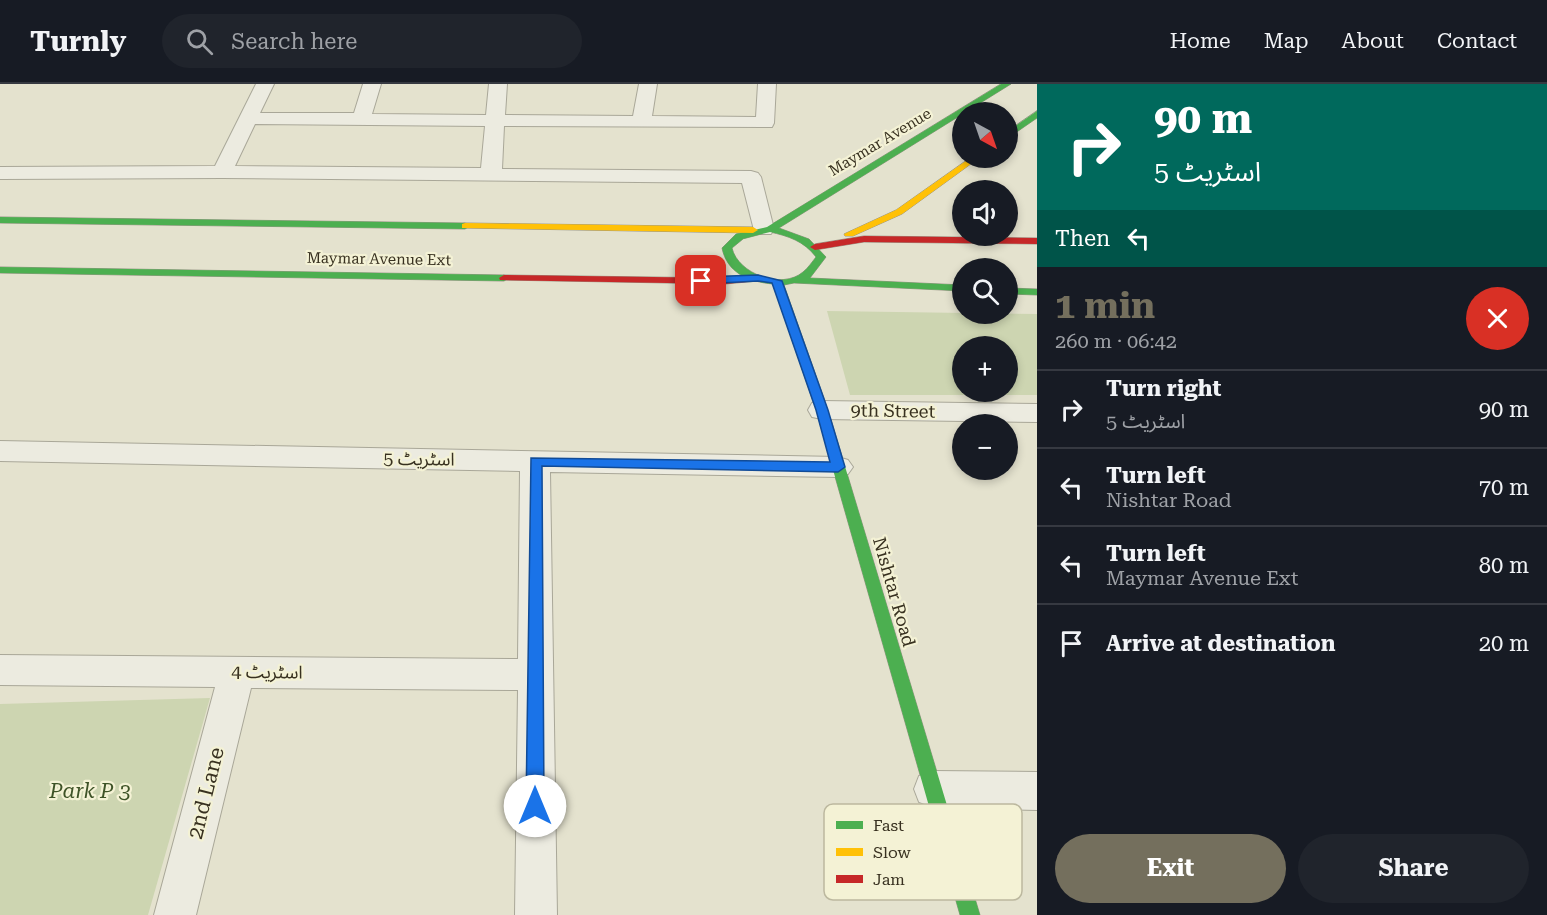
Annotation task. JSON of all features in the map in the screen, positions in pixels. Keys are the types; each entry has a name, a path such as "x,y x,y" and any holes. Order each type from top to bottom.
{"main road":[{"name":"Maymar Avenue","path":"758,278 736,266 726,251 729,242 739,234 762,230 1008,84"},
{"path":"1018,128 1037,114"},
{"path":"812,245 862,231 890,217 961,168"},
{"name":"Maymar Avenue Ext","path":"0,220 268,228 762,230 788,232 812,245"},
{"path":"812,245 864,240 1037,242"},
{"path":"795,280 810,275 819,267 821,257 812,245"},
{"name":"Maymar Avenue Ext","path":"0,270 254,269 725,281 758,278"},
{"path":"758,278 777,281 952,287"},
{"name":"Nishtar Road","path":"777,281 822,410 937,804"},
{"path":"1018,291 1037,292"},
{"name":"Nishtar Road","path":"966,900 970,915"}],"street":[{"path":"222,172 265,84"},
{"path":"361,120 372,84"},
{"path":"491,174 498,84"},
{"path":"641,123 648,84"},
{"path":"248,118 765,123 767,84"},
{"path":"0,173 222,172 751,177 762,230"},
{"name":"9th Street","path":"822,410 1037,413"},
{"name":"اسٹریٹ 5","path":"0,451 838,467"},
{"path":"535,461 536,915"},
{"name":"اسٹریٹ 4","path":"0,670 534,675"},
{"name":"2nd Lane","path":"176,915 237,672"},
{"path":"933,789 1037,790"}],"green space":[{"path":"827,311 952,313 952,324 1018,324 1018,314 1037,314 1037,395 1018,395 1018,336 952,336 952,395 850,395"},
{"name":"Park P 3","path":"210,698 148,915 0,915 0,704"}],"traffic: fast":[{"path":"770,229 1007,84"},
{"path":"1018,128 1037,114"},
{"path":"0,220 465,226"},
{"path":"770,229 799,237 811,245 821,257 806,275 786,282 763,280 743,272 730,261 727,248 739,236 770,229"},
{"path":"0,270 504,278"},
{"path":"795,280 952,287"},
{"path":"777,281 822,410 937,804"},
{"path":"1018,291 1037,292"},
{"path":"966,900 970,915"}],"traffic: slow":[{"path":"849,234 899,212 961,168"},
{"path":"465,226 753,230"}],"traffic: jam":[{"path":"815,247 864,239 1037,241"},
{"path":"504,278 725,281 758,278"}],"route":[{"path":"535,806 535,461 838,467 822,410 777,281 758,278 701,281"}]}
